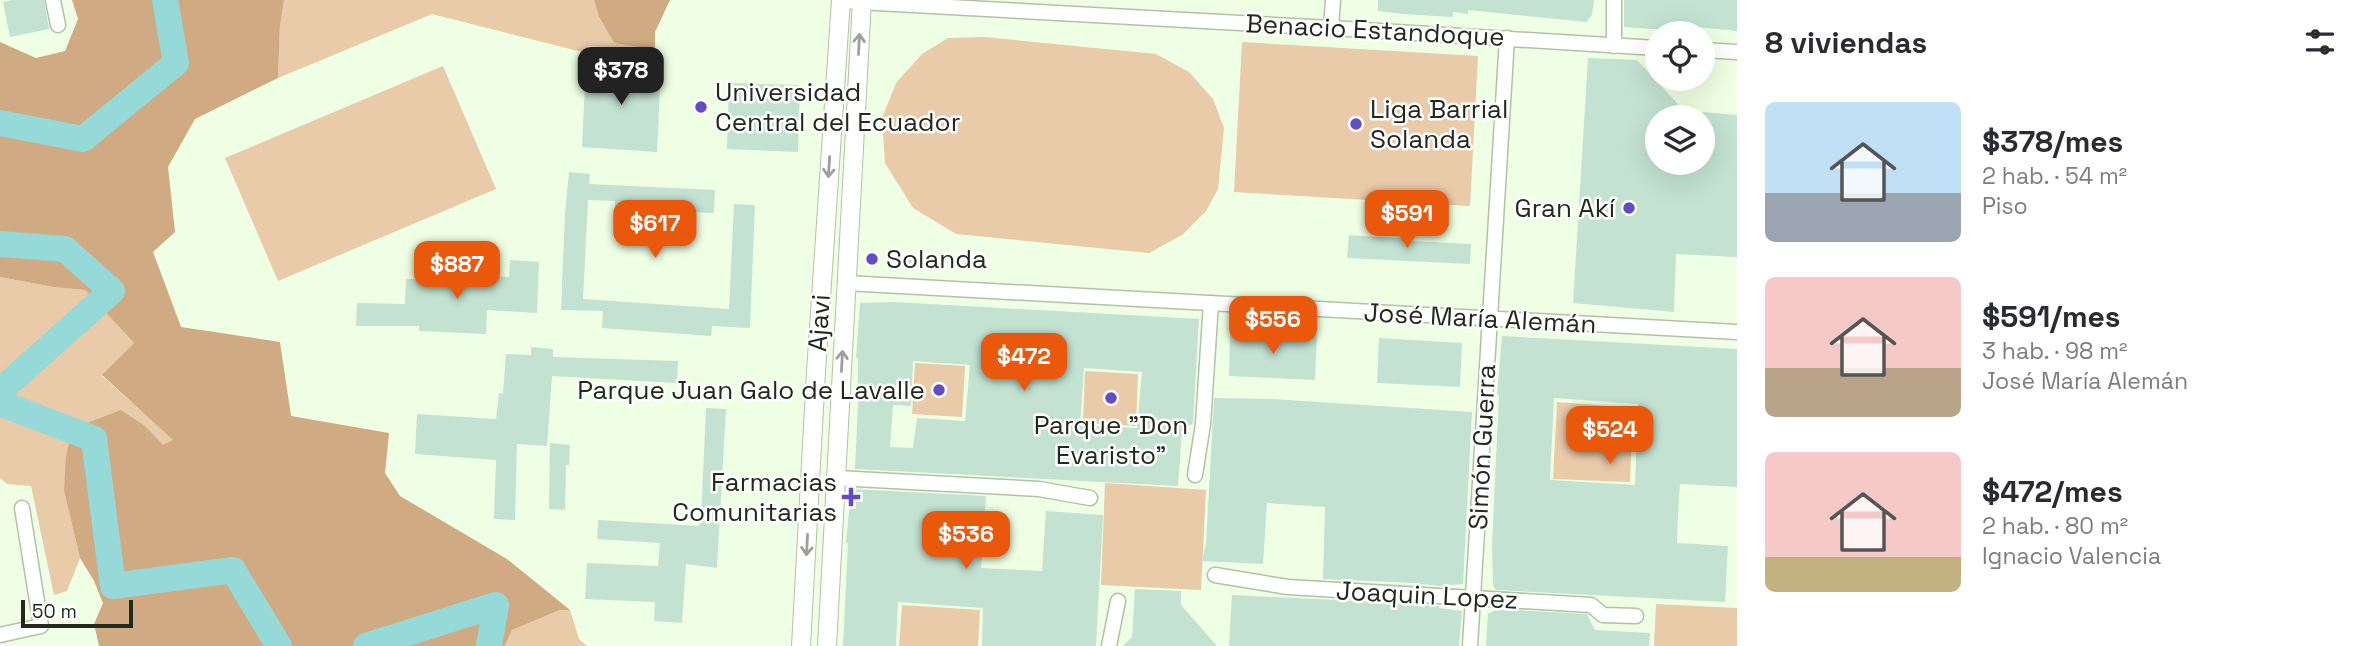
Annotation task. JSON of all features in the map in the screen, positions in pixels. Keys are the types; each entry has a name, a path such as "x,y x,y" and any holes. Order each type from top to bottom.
{"street":[{"path":"53,0 58,24"},
{"path":"1331,28 1333,0"},
{"path":"1614,0 1614,46"},
{"name":"Benacio Estandoque","path":"841,1 1058,7 1331,28 1645,47"},
{"name":"Ajavi","path":"801,646 816,361 841,1"},
{"name":"Ajavi","path":"827,646 862,1"},
{"name":"Simón Guerra","path":"1470,646 1507,38"},
{"path":"1715,51 1737,52"},
{"name":"José María Alemán","path":"846,283 1737,332"},
{"path":"1195,475 1203,424 1210,303"},
{"path":"837,478 1039,489 1090,498"},
{"path":"0,635 41,626 22,508"},
{"name":"Joaquin Lopez","path":"1215,575 1287,587 1591,605 1602,615 1636,616"},
{"path":"1109,646 1118,601"}],"shaded area":[{"path":"72,0 284,0 278,78 195,119 168,167 175,232 153,252 181,327 280,342 291,416 389,433 385,473 400,496 507,559 570,610 560,610 512,630 505,646 99,646 94,624 103,603 80,558 64,491 70,439 82,425 121,410 145,426 163,445 173,440 102,375 134,343 85,290 0,277 0,42 36,58 65,51 78,19"},
{"path":"284,0 594,0 599,17 614,43 655,50 588,46 586,53 432,14 278,78"},
{"path":"594,0 670,0 655,32 655,50 614,43 599,17"},
{"path":"984,37 1156,54 1189,72 1213,99 1224,128 1218,189 1206,211 1182,235 1149,253 956,234 913,208 885,163 882,118 896,83 922,54 948,38"},
{"name":"Liga Barrial Solanda","path":"1242,42 1478,56 1470,206 1234,192"},
{"path":"443,66 496,189 278,281 225,158"},
{"path":"0,277 85,290 134,343 102,376 174,440 163,446 145,426 64,491 80,558 67,591 54,595 31,486 7,484 0,478"},
{"name":"Parque Juan Galo de Lavalle","path":"915,363 965,366 962,417 912,414"},
{"name":"Parque \"Don Evaristo\"","path":"1085,371 1138,374 1136,426 1083,423"},
{"path":"1557,402 1633,408 1630,482 1553,479"},
{"path":"1105,483 1206,490 1201,590 1101,585"},
{"path":"1656,604 1737,608 1737,646 1654,646"},
{"path":"902,605 980,610 978,646 899,646"},
{"path":"560,610 570,610 579,639 587,646 505,646 512,630"}],"building":[{"path":"44,0 49,29 10,37 3,2"},
{"path":"1378,0 1594,0 1592,15 1586,22 1468,10 1468,14 1453,12 1453,17 1402,14 1378,11"},
{"path":"1624,0 1737,0 1737,31 1715,29 1715,21 1645,21 1645,28 1624,27"},
{"name":"Gran Akí","path":"1588,58 1637,60 1645,69 1645,91 1666,91 1679,105 1645,105 1645,175 1715,175 1715,113 1737,115 1737,257 1676,254 1674,312 1573,303"},
{"path":"586,62 661,67 657,152 582,147"},
{"path":"729,83 800,85 798,152 727,149"},
{"path":"569,172 590,174 589,184 715,190 714,213 615,208 615,201 588,200 583,299 729,309 734,204 755,205 750,328 712,326 711,336 602,328 603,311 561,310"},
{"path":"1349,235 1471,244 1470,264 1347,258"},
{"path":"902,256 930,257 930,269 902,267"},
{"path":"510,260 539,262 537,313 487,310 486,334 419,331 419,326 356,326 357,303 405,304 406,279 421,279 421,272 509,277"},
{"path":"894,302 1199,319 1193,423 1182,431 1178,486 855,469 858,404 856,358 860,303","holes":["913,361 970,365 965,421 917,418 913,448 890,447 893,405 911,406","1084,368 1142,372 1137,428 1080,425"]},
{"path":"1230,332 1317,335 1315,380 1229,376"},
{"path":"1502,336 1737,349 1737,487 1680,484 1678,513 1677,543 1728,546 1725,602 1496,590 1493,586 1492,544 1497,395","holes":["1554,398 1638,404 1635,485 1550,480"]},
{"path":"1379,338 1462,343 1460,387 1377,383"},
{"path":"531,347 553,349 553,357 678,361 677,383 552,376 547,446 517,444 515,520 494,519 496,460 415,454 417,414 496,419 499,393 503,394 506,354 531,355"},
{"path":"1214,398 1272,399 1472,412 1463,584 1441,586 1323,579 1325,507 1267,503 1263,564 1202,561 1206,544"},
{"path":"706,408 726,409 717,568 686,564 682,623 654,621 655,602 585,599 587,563 658,566 660,543 597,539 598,520 699,526"},
{"path":"550,443 570,445 569,465 566,465 565,510 549,509"},
{"path":"851,489 986,496 981,568 1042,571 1046,511 1103,515 1096,646 982,646 983,608 898,602 896,646 843,646 846,543"},
{"path":"1135,589 1181,591 1181,605 1217,646 1123,646 1132,637"},
{"path":"1232,595 1398,603 1439,606 1462,611 1459,646 1229,646"},
{"path":"1497,609 1587,614 1595,630 1650,633 1649,646 1486,646 1488,614"}],"waterway":[{"path":"0,123 83,139 176,63 165,0"},
{"path":"0,244 65,249 112,291 0,391"},
{"path":"0,403 94,439 113,586 233,570 279,646"},
{"path":"366,646 496,605 489,646"}],"place":[{"name":"Universidad Central del Ecuador","path":"701,107"},
{"name":"Liga Barrial Solanda","path":"1356,124"},
{"name":"Gran Akí","path":"1629,208"},
{"name":"Solanda","path":"872,259"},
{"name":"Parque Juan Galo de Lavalle","path":"939,390"},
{"name":"Parque \"Don Evaristo\"","path":"1111,398"},
{"name":"Farmacias Comunitarias","path":"851,497"}]}
